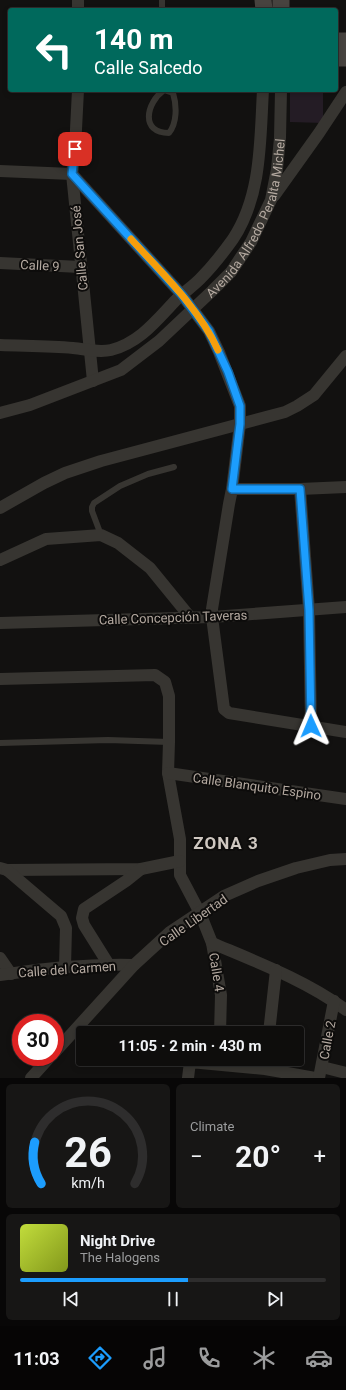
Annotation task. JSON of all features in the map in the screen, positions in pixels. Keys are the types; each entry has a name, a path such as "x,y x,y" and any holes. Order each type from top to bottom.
{"street":[{"name":"Calle San José","path":"78,92 72,174 80,267 93,381"},
{"name":"Avenida Alfredo Peralta Michel","path":"0,345 74,348 89,351 110,350 128,344 144,333 200,279 215,262 233,239 246,215 254,191 258,167 263,92"},
{"name":"Avenida Alfredo Peralta Michel","path":"0,413 30,405 121,370 159,341 212,292 231,272 251,242 271,200 277,170 280,138 281,92"},
{"path":"271,200 319,133 346,92"},
{"path":"0,171 72,174 182,295 209,331 228,372 240,406 240,424 232,489 228,504 212,617 224,709 229,713 346,732"},
{"name":"Calle 9","path":"0,263 80,267"},
{"path":"0,508 65,473 101,461 285,412 314,395 346,356"},
{"path":"232,489 346,487"},
{"path":"300,489 309,610 311,726"},
{"path":"0,560 46,539 101,535 118,543 150,568 190,617"},
{"name":"Calle Concepción Taveras","path":"0,623 212,617 346,607"},
{"name":"Calle 4","path":"0,679 155,675 165,682 169,696 168,773 180,839 180,875 200,913 212,943 221,995 220,1026"},
{"name":"Calle Blanquito Espino","path":"168,773 346,799"},
{"name":"Calle Libertad","path":"64,1042 134,965 170,932 224,896 258,881 296,868 330,860 346,859"},
{"path":"4,869 141,869 180,861"},
{"path":"4,869 61,916 66,928 65,968"},
{"path":"109,965 84,926 82,918 84,909 126,881 141,869"},
{"path":"212,943 276,970 334,1001 346,1010"},
{"path":"0,958 6,974"},
{"name":"Calle del Carmen","path":"6,974 65,968 134,965"},
{"path":"270,1026 276,970"},
{"name":"Calle 2","path":"320,1072 334,1001"},
{"path":"31,1078 42,1066"},
{"path":"188,1078 190,1066"},
{"path":"244,1066 316,1078"},
{"path":"320,1072 346,1073"}],"lane":[{"path":"161,92 153,101 149,111 150,122 156,131 161,133 169,133 174,127 174,98 173,93 170,92"},
{"path":"101,535 92,511 94,503 120,486 148,474 174,467"},
{"path":"0,743 108,740 169,742"}],"shaded area":[{"path":"290,92 323,92 323,123 290,122"}],"slow traffic":[{"path":"131,239 182,295 209,331 218,350"}],"district":[{"name":"ZONA 3","path":"226,843"}],"route":[{"path":"75,149 72,174 182,295 209,331 219,352 240,406 240,424 232,489 300,489 309,610 311,726"}]}
